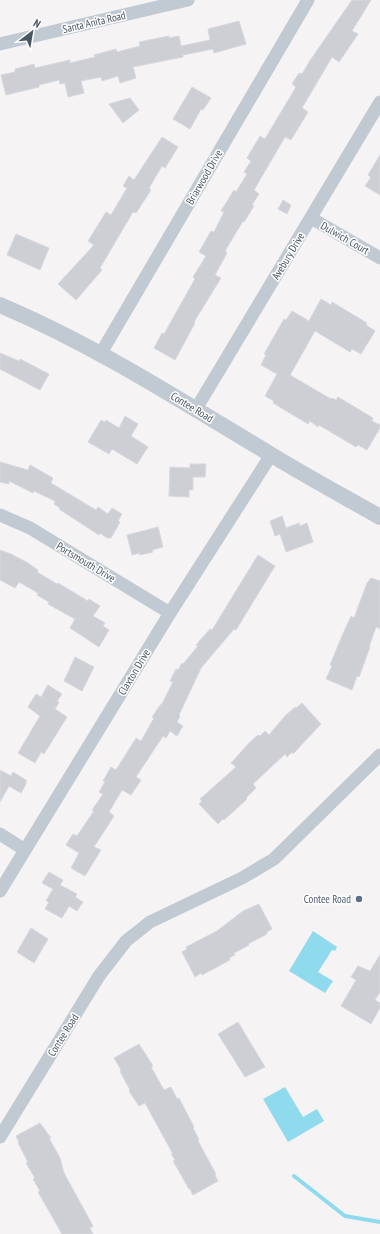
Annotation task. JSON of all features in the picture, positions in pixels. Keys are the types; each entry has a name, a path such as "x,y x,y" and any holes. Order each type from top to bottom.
{"street":[{"name":"Santa Anita Road","path":"0,44 188,0"},
{"name":"Briarwood Drive","path":"101,353 308,0"},
{"name":"Avebury Drive","path":"196,409 380,102"},
{"name":"Dulwich Court","path":"311,218 380,258"},
{"name":"Contee Road","path":"0,305 42,323 101,353 380,517"},
{"name":"Claxton Drive","path":"0,891 170,613 271,454"},
{"name":"Portsmouth Drive","path":"0,515 30,528 170,613"},
{"name":"Contee Road","path":"0,1137 99,976 126,941 150,922 242,878 274,859 380,755"},
{"path":"0,834 26,850"}],"water":[{"path":"313,931 337,947 335,951 332,950 318,972 333,981 325,993 289,971"},
{"path":"285,1087 303,1117 317,1109 324,1121 288,1142 263,1099"}],"building":[{"path":"352,0 371,0 352,31 358,34 339,62 332,57 302,108 308,112 291,140 285,137 254,190 259,194 252,205 254,206 225,251 227,253 215,275 221,278 194,322 195,323 175,360 154,348 162,333 164,334 195,279 193,277 206,256 199,252 211,231 214,232 224,212 221,211 234,190 236,192 247,174 244,172 251,161 247,158 260,136 265,139 296,87 292,84 299,73 302,74"},
{"path":"239,21 246,44 214,53 213,49 183,55 183,57 133,67 136,78 120,83 118,76 102,81 101,77 81,81 84,93 68,97 65,83 60,84 59,80 39,85 39,87 6,95 1,75 15,72 15,69 34,64 35,68 70,60 70,63 95,57 94,55 116,49 117,52 140,46 139,42 169,36 169,38 179,36 181,46 210,40 208,29"},
{"path":"192,87 211,98 203,110 201,109 190,129 173,119"},
{"path":"130,98 139,110 123,123 109,104"},
{"path":"162,137 178,147 165,168 162,166 149,188 151,190 136,213 133,212 100,268 102,270 76,300 58,284 94,245 88,241 106,212 111,215 127,188 123,186 129,176 134,180"},
{"path":"380,155 380,195 365,186 371,177 368,175"},
{"path":"283,200 291,205 287,214 278,209"},
{"path":"16,234 49,248 40,270 7,255"},
{"path":"321,299 331,305 332,302 367,323 366,325 375,331 361,354 352,349 350,352 315,331 290,375 331,399 336,400 338,397 373,418 372,421 380,425 380,428 367,450 358,445 356,447 319,425 318,427 310,421 308,424 273,403 274,401 265,396 277,374 261,365 266,355 264,354 284,319 286,320 292,311 309,321"},
{"path":"0,353 19,361 20,359 49,374 40,390 0,369"},
{"path":"125,416 138,424 131,436 148,447 137,464 112,449 109,454 88,442 101,420 105,422 106,420 119,428"},
{"path":"0,462 28,470 30,465 53,478 51,483 96,510 98,507 108,514 112,508 122,514 118,521 120,522 111,538 107,538 100,533 99,535 59,509 60,508 54,504 55,501 34,491 33,493 9,481 9,484 0,482"},
{"path":"190,464 206,464 205,477 193,477 193,490 189,490 189,497 169,496 170,467 190,468"},
{"path":"282,516 286,528 299,523 300,526 307,523 313,542 286,552 280,534 275,536 270,521"},
{"path":"158,527 163,547 152,550 153,552 132,555 127,535"},
{"path":"0,550 28,563 38,570 37,572 57,584 58,583 88,601 89,599 100,606 93,616 105,623 103,626 109,630 99,647 70,628 75,619 48,604 49,602 37,595 38,593 19,582 15,588 0,580"},
{"path":"258,555 275,566 236,630 234,629 201,668 179,715 180,716 177,722 183,726 177,736 170,731 166,738 163,736 136,777 141,780 131,795 122,790 109,812 114,816 94,847 101,850 85,876 71,868 79,853 66,845 73,834 77,836 94,811 92,810 103,794 99,792 105,782 103,781 111,767 116,770 136,738 141,741 154,718 152,717 162,704 173,682 170,681 176,669 178,670 210,629 212,630"},
{"path":"371,578 380,581 380,629 376,627 359,677 357,676 352,690 326,679 342,636 351,616 354,618 367,583"},
{"path":"75,657 94,667 82,691 64,681"},
{"path":"48,685 62,694 57,701 59,702 55,709 67,717 44,754 41,752 35,763 18,753 40,716 28,707 36,694 41,697"},
{"path":"302,703 321,724 293,754 292,752 287,757 285,754 253,784 256,788 246,798 247,799 218,824 199,804 202,801 200,799 236,767 231,763 250,742 265,731 269,735 285,716"},
{"path":"0,770 11,776 13,772 26,780 26,784 21,793 9,786 0,802"},
{"path":"49,872 63,880 60,885 77,894 75,897 83,902 77,911 69,906 62,918 45,909 49,902 46,901 53,889 42,883"},
{"path":"259,904 272,929 267,932 267,934 234,953 235,955 229,958 230,960 202,975 201,973 195,977 182,952 187,949 186,947 217,931 243,911"},
{"path":"31,928 48,939 34,963 17,952"},
{"path":"380,955 380,992 375,1000 380,1003 380,1008 371,1024 341,1006 356,980 351,977 358,966 370,971"},
{"path":"238,1022 265,1067 245,1077 218,1034"},
{"path":"139,1044 153,1066 151,1067 164,1090 171,1087 177,1099 179,1098 194,1127 193,1128 199,1140 198,1141 216,1174 215,1175 218,1181 193,1195 173,1161 175,1160 171,1154 173,1154 145,1103 139,1106 129,1091 130,1090 120,1071 121,1070 114,1058"},
{"path":"40,1123 51,1138 49,1138 60,1158 64,1173 93,1226 90,1228 93,1234 62,1234 38,1192 40,1191 33,1179 35,1178 26,1163 28,1162 16,1136"}],"waterway":[{"path":"294,1176 345,1216 380,1222"}],"place":[{"name":"Contee Road","path":"359,899"}]}
